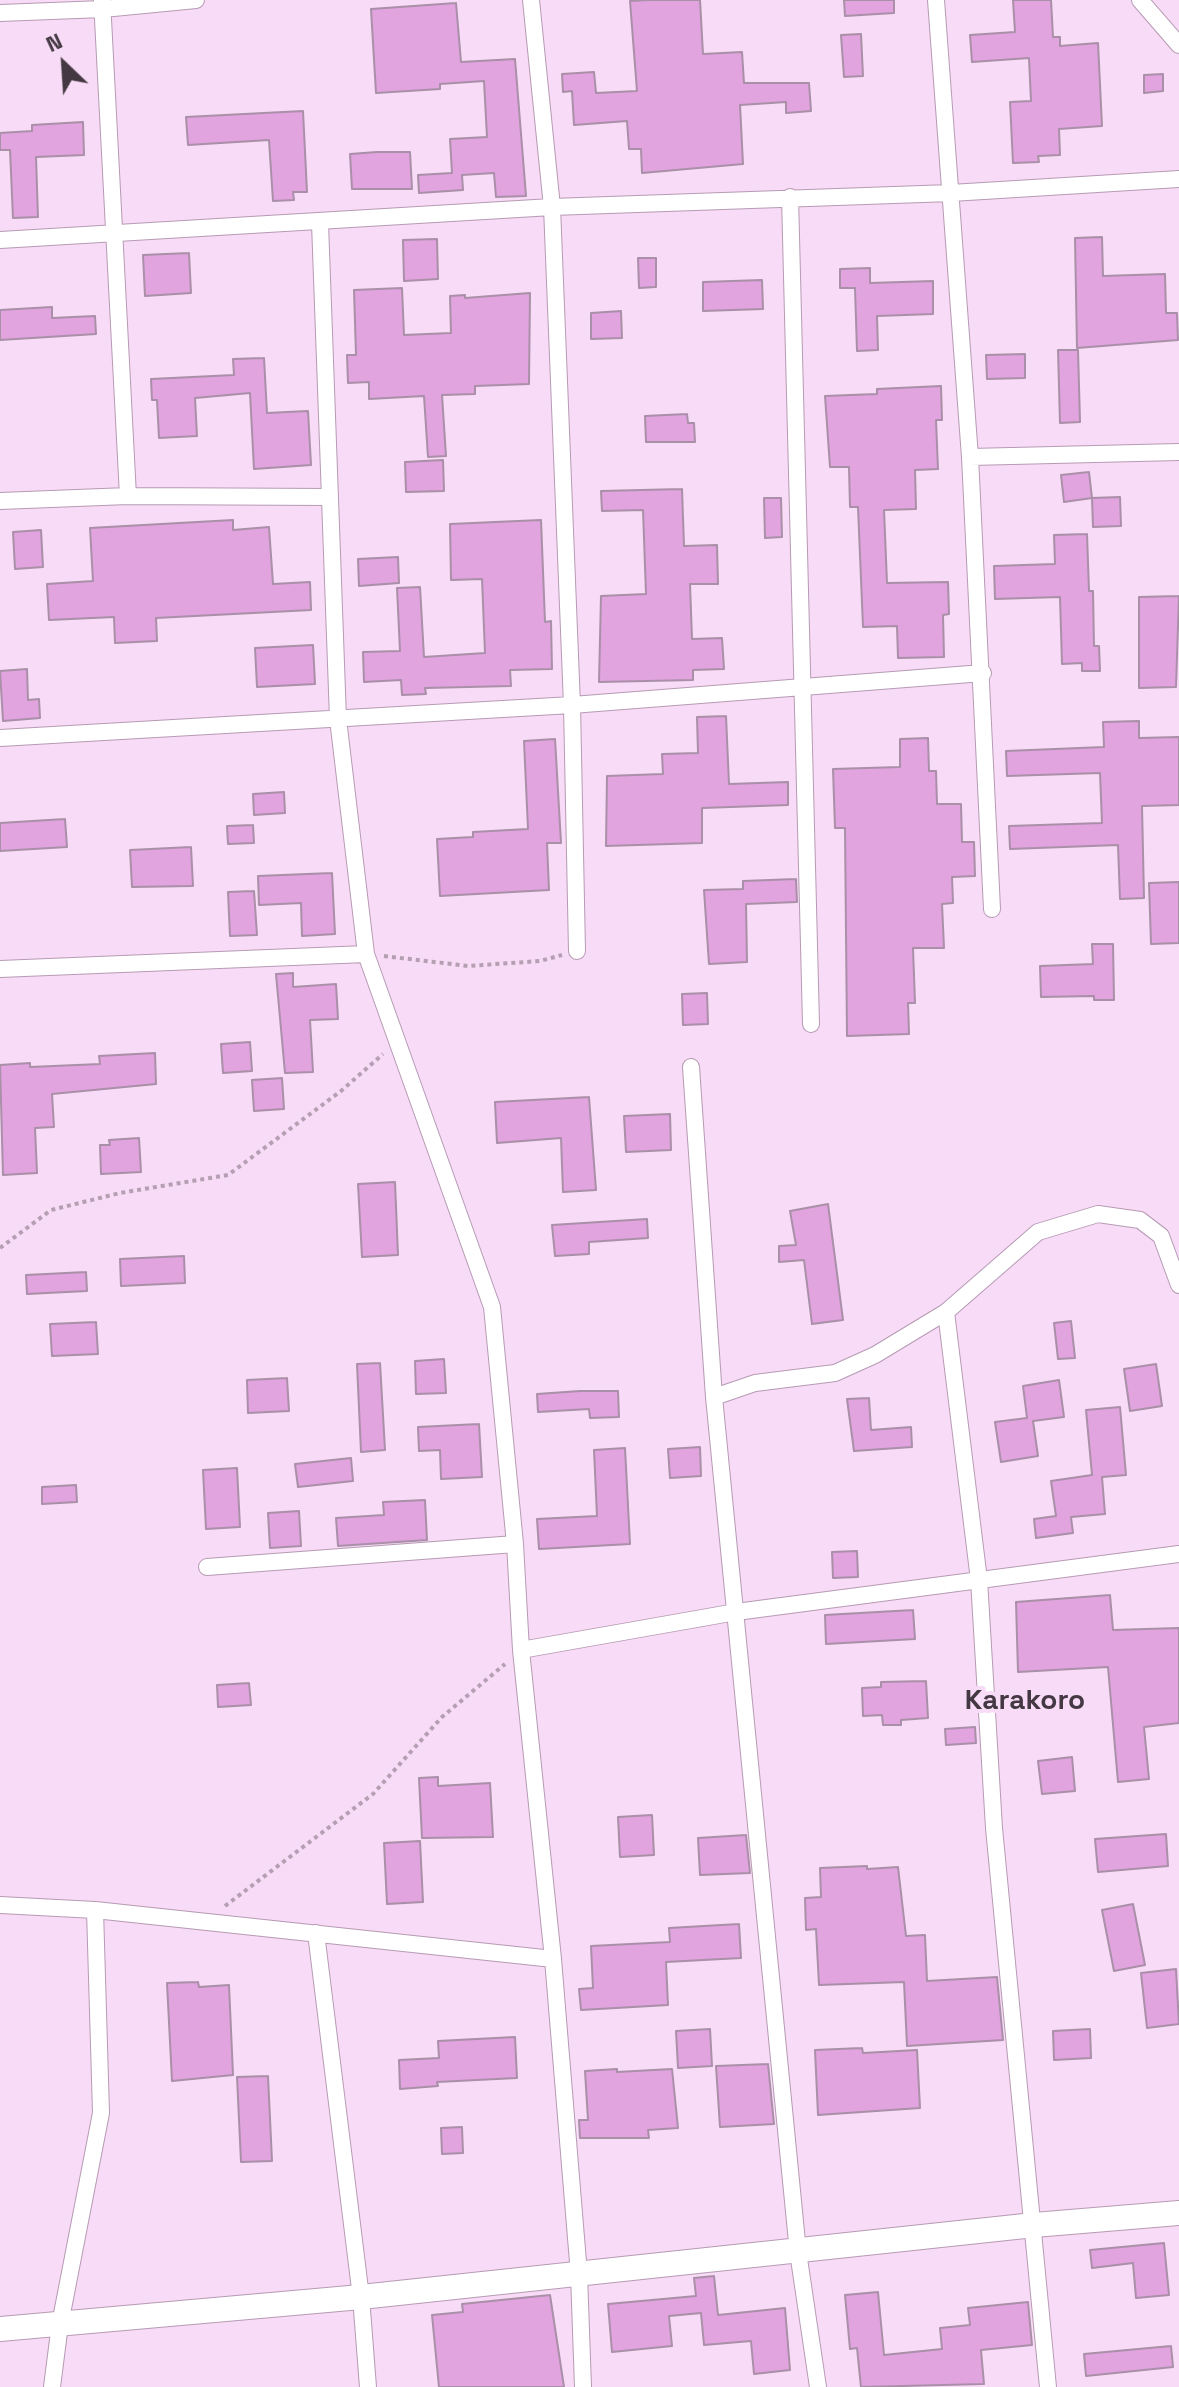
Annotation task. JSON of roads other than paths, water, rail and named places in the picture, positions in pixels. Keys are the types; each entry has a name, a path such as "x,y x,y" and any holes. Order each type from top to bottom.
{"street":[{"path":"0,13 196,0"},
{"path":"531,0 552,207 572,705 577,951"},
{"path":"936,0 970,457 983,673 992,909"},
{"path":"1140,0 1179,45"},
{"path":"102,4 128,496"},
{"path":"0,240 552,207 951,193 1179,179"},
{"path":"790,197 811,1024"},
{"path":"320,223 338,719 366,954 492,1307 515,1544 521,1650 553,1959 579,2274 583,2387"},
{"path":"970,457 1179,452"},
{"path":"0,501 128,496 330,497"},
{"path":"0,738 572,705 983,673"},
{"path":"0,969 366,954"},
{"path":"691,1067 714,1397 798,2252 818,2387"},
{"path":"714,1397 755,1383 835,1373 875,1355 946,1312 1038,1232 1098,1214 1140,1220 1161,1236 1179,1285"},
{"path":"946,1312 979,1580 994,1828 1048,2387"},
{"path":"207,1567 515,1544"},
{"path":"521,1650 736,1612 1179,1554"},
{"path":"0,1905 95,1910 553,1959"},
{"path":"52,2387 60,2324 101,2113 95,1910"},
{"path":"316,1933 361,2297 368,2387"},
{"path":"0,2329 361,2297 1034,2225 1179,2213"}],"district":[{"name":"Karakoro","path":"1025,1701"}]}
